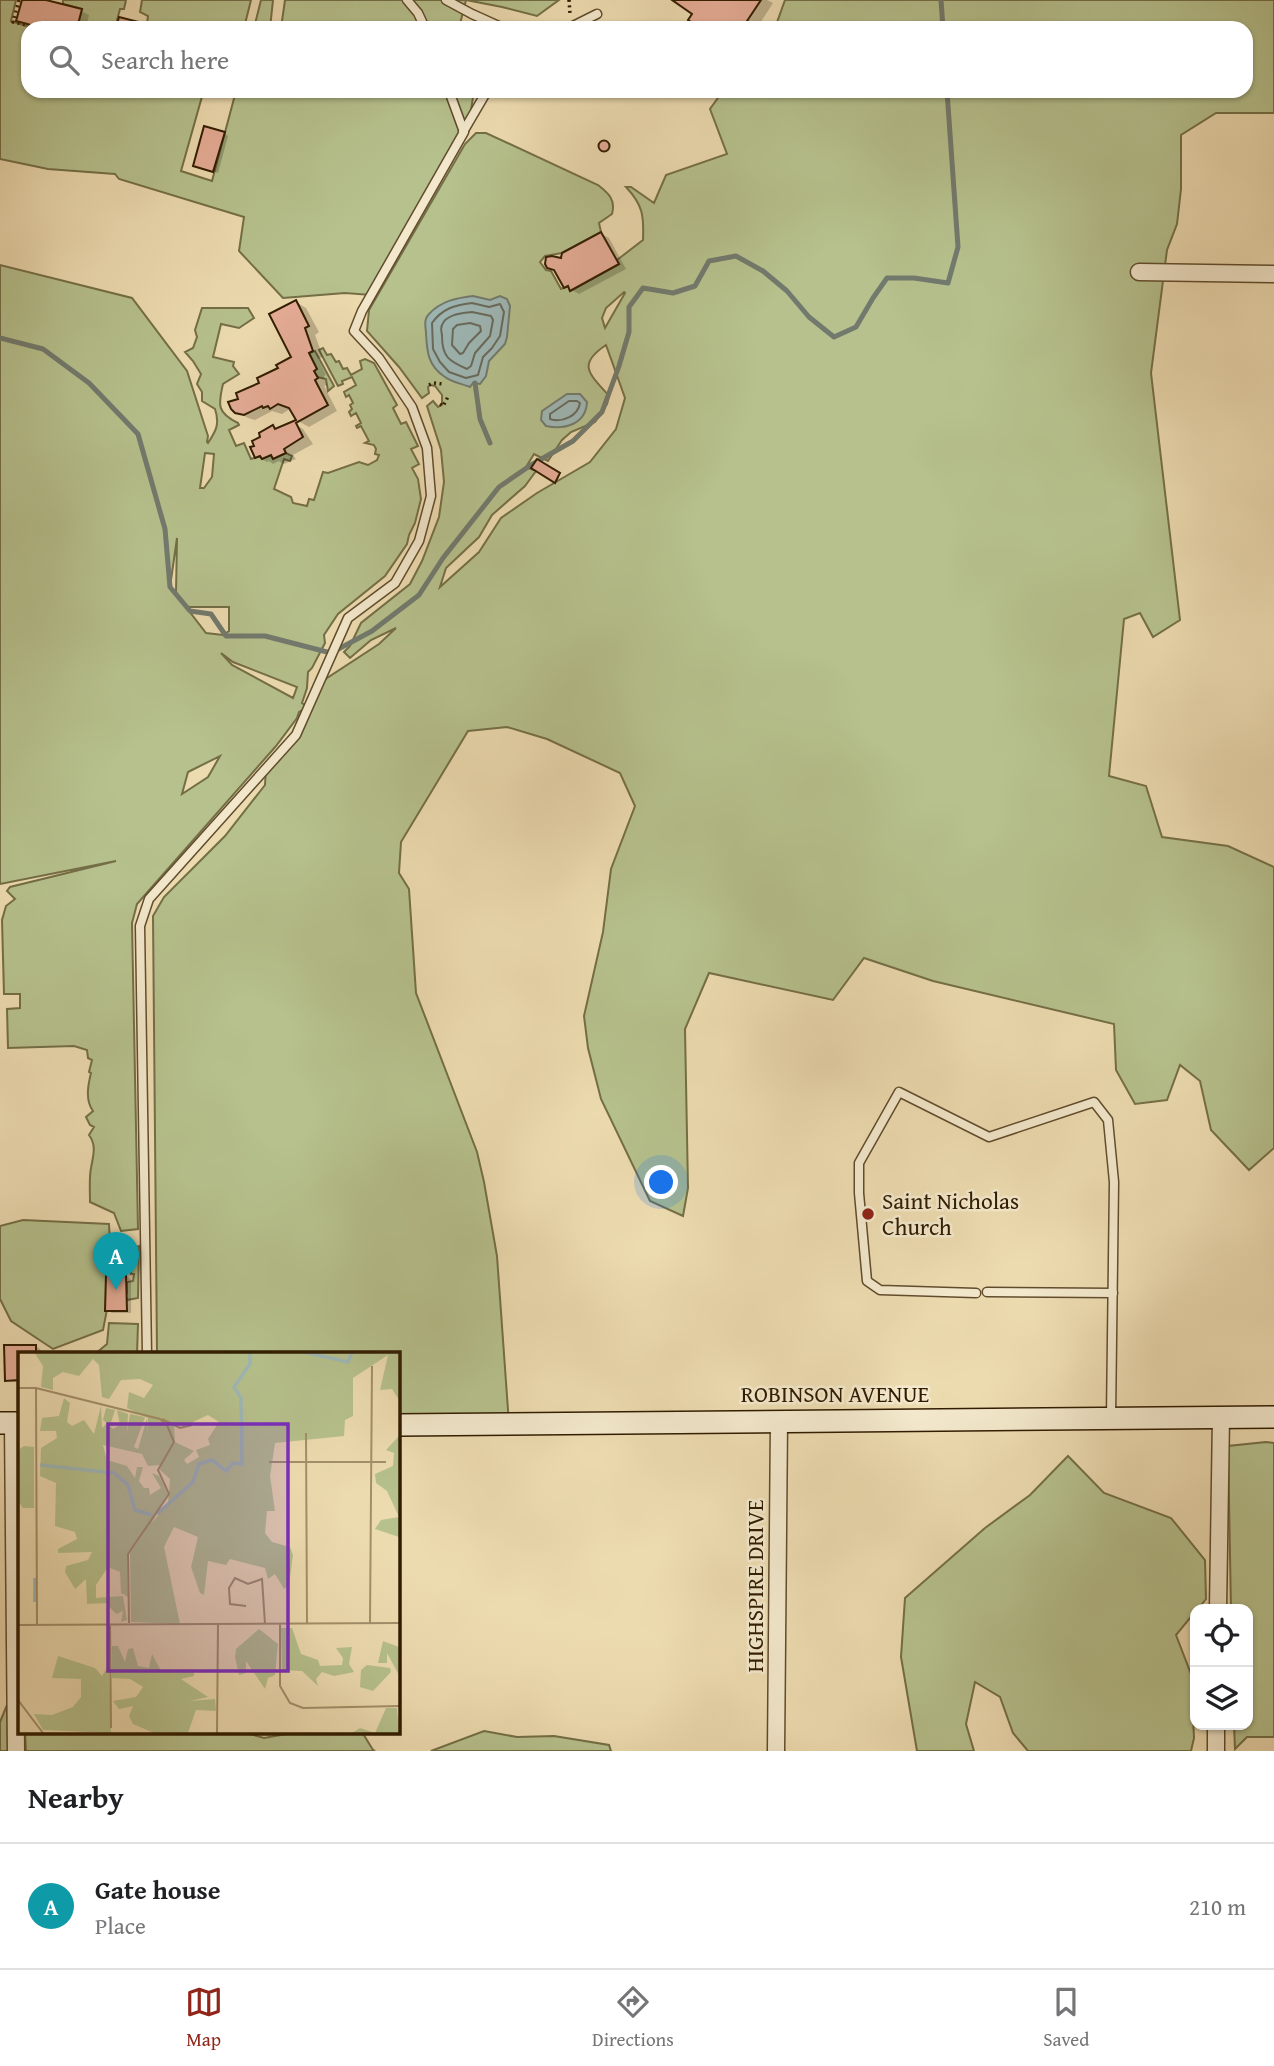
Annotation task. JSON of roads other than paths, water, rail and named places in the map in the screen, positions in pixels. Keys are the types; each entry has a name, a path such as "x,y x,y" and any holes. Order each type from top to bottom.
{"main road":[{"name":"ROBINSON AVENUE","path":"399,1425 1274,1417"}],"street":[{"path":"1139,272 1274,274"},
{"path":"1218,1604 1221,1417"},
{"name":"HIGHSPIRE DRIVE","path":"776,1751 779,1421"},
{"path":"11,1423 16,1751"},
{"path":"1216,1730 1216,1751"}],"lane":[{"path":"407,0 422,21"},
{"path":"446,0 488,21"},
{"path":"582,21 597,13"},
{"path":"451,98 463,132"},
{"path":"146,1352 140,926 149,899 296,735 348,618 395,583 419,541 431,496 427,448 412,407 379,358 354,331 362,311 483,98"},
{"path":"976,1293 880,1290 867,1281 859,1163 899,1092 989,1137 1094,1102 1108,1120 1114,1182 1111,1418"},
{"path":"987,1292 1113,1293"}],"water":[{"path":"473,296 490,300 500,296 507,299 510,306 505,344 489,361 486,376 480,384 473,383 470,387 448,379 435,368 428,353 425,324 427,316 444,303"},
{"path":"567,394 580,394 587,402 583,416 567,426 546,426 541,420 542,411"}],"waterway":[{"path":"941,0 942,21"},
{"path":"0,338 43,349 89,383 138,434 165,529 170,587 190,611 211,614 226,636 265,636 331,653 372,631 419,595 443,558 499,487 573,441 602,412 629,332 629,307 643,288 673,293 695,286 709,261 736,256 763,271 787,291 809,317 834,337 856,327 887,278 914,278 948,283 958,247 947,98"},
{"path":"475,383 480,419 490,443"}],"place":[{"name":"Saint Nicholas Church","path":"868,1214"},
{"name":"Gate house","path":"116,1290"}]}
